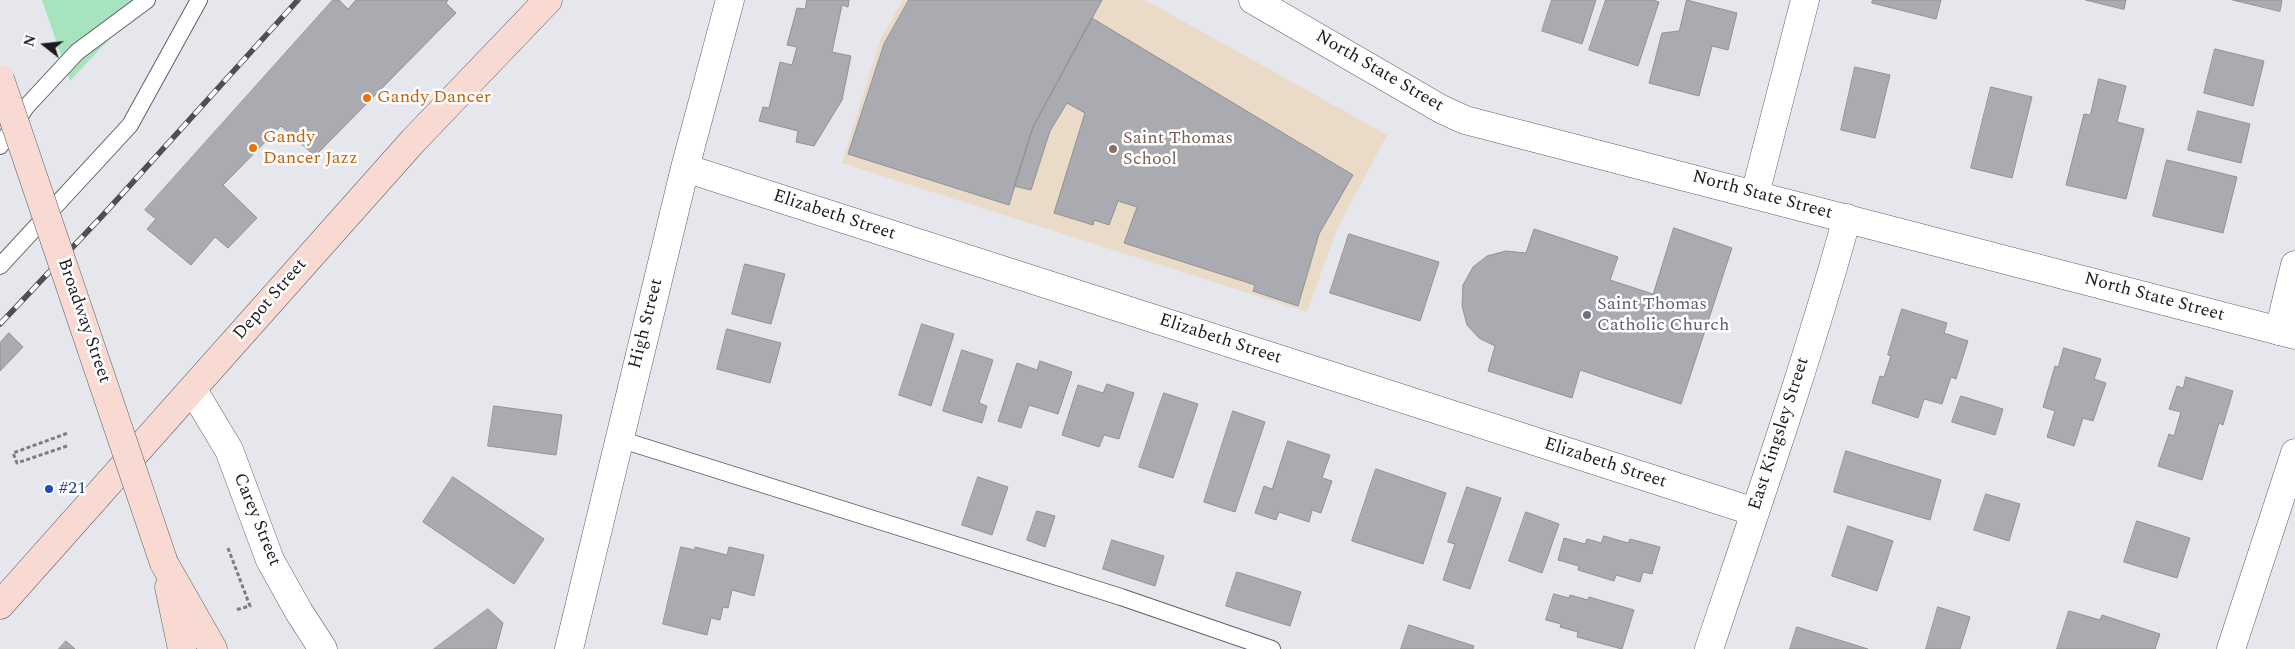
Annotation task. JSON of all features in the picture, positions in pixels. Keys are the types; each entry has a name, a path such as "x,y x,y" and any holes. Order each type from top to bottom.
{"main road":[{"name":"Depot Street","path":"0,605 413,141 548,0"},
{"name":"Broadway Street","path":"0,79 164,563"},
{"path":"164,563 182,649"},
{"path":"164,563 213,649"}],"street":[{"name":"High Street","path":"568,649 685,168 730,0"},
{"name":"North State Street","path":"1253,0 1441,109 1465,120 2287,333"},
{"path":"1755,194 1805,0"},
{"name":"Elizabeth Street","path":"685,168 1755,512"},
{"name":"East Kingsley Street","path":"1709,649 1755,512 1847,218"},
{"path":"2287,333 2295,265"},
{"name":"Carey Street","path":"193,390 228,450 270,560 299,612 323,649"},
{"path":"2231,649 2295,452"}],"lane":[{"path":"0,146 26,107 77,52 147,0"},
{"path":"0,266 130,124 199,0"},
{"path":"619,439 1121,597 1272,649"}],"path":[{"path":"67,446 17,463 13,453 68,433"},
{"path":"226,542 250,606 235,610"}],"shaded area":[{"name":"Saint Thomas School","path":"903,0 1145,0 1387,135 1337,229 1307,312 842,163 880,40"}],"green space":[{"path":"42,0 146,0 70,81"}],"building":[{"path":"333,0 339,0 348,9 356,0 448,0 446,3 456,13 315,156 281,126 223,185 257,218 228,248 215,237 191,265 147,229 156,219 145,210"},
{"path":"807,0 849,0 848,7 842,5 832,52 851,56 842,100 814,146 796,142 798,131 759,121 763,107 769,108 780,62 792,65 797,47 787,45 797,8 805,9"},
{"path":"909,0 1102,0 1033,127 1009,205 848,154 884,44"},
{"path":"1552,0 1596,0 1582,44 1542,31"},
{"path":"1606,0 1653,0 1659,2 1638,66 1589,50"},
{"path":"1687,0 1737,13 1728,50 1712,46 1699,96 1649,83 1662,33 1679,31"},
{"path":"1873,0 1941,0 1936,19 1872,3"},
{"path":"2086,0 2126,0 2124,9"},
{"path":"2233,0 2282,0 2280,11"},
{"path":"1092,18 1353,175 1319,234 1298,306 1253,291 1255,285 1124,243 1137,207 1118,201 1109,225 1094,220 1093,225 1054,213 1085,113 1067,103 1050,131 1031,190 1014,186 1033,127"},
{"path":"2215,49 2264,61 2253,106 2204,93"},
{"path":"1855,67 1890,75 1875,138 1841,130"},
{"path":"2099,79 2126,86 2117,122 2144,129 2126,199 2066,185 2084,114 2090,115"},
{"path":"1991,87 2032,97 2012,178 1971,168"},
{"path":"2198,111 2250,124 2241,163 2188,150"},
{"path":"2167,160 2237,177 2223,233 2153,216"},
{"name":"Saint Thomas Catholic Church","path":"1674,228 1732,248 1681,404 1580,370 1572,398 1488,371 1495,346 1479,338 1467,325 1462,306 1463,285 1473,267 1487,256 1506,251 1526,253 1534,229 1618,257 1610,280 1653,294"},
{"path":"1349,234 1439,262 1420,321 1330,293"},
{"path":"745,264 785,274 771,324 732,314"},
{"path":"1902,309 1947,323 1944,333 1968,341 1956,379 1951,377 1942,404 1924,399 1918,418 1872,403 1880,376 1884,377 1891,356 1888,355"},
{"path":"922,324 954,334 931,406 899,395"},
{"path":"727,329 781,343 770,383 717,369"},
{"path":"9,333 23,347 0,371 0,343"},
{"path":"2064,348 2101,359 2094,379 2106,383 2093,421 2083,418 2074,446 2047,437 2055,411 2043,407 2055,366 2058,367"},
{"path":"962,350 993,360 979,403 987,406 982,423 943,411"},
{"path":"1040,361 1072,372 1058,414 1029,405 1021,428 998,421 1017,363 1037,370"},
{"path":"2186,377 2233,391 2223,425 2219,423 2202,480 2158,466 2169,434 2174,436 2181,412 2169,409 2177,386 2183,388"},
{"path":"1107,384 1134,393 1119,439 1104,435 1099,447 1062,435 1078,385 1103,393"},
{"path":"1164,393 1198,404 1173,478 1139,467"},
{"path":"1961,396 2003,409 1995,435 1952,422"},
{"path":"494,406 562,415 556,455 488,446"},
{"path":"1233,411 1265,422 1235,512 1204,502"},
{"path":"1288,441 1330,455 1322,478 1332,481 1321,513 1312,510 1309,522 1279,512 1276,520 1255,513 1264,486 1272,489"},
{"path":"1846,451 1941,480 1930,520 1834,492"},
{"path":"1376,469 1446,493 1423,564 1352,541"},
{"path":"453,477 544,539 514,584 423,522"},
{"path":"978,477 1008,487 992,535 962,525"},
{"path":"1467,487 1501,498 1470,589 1443,580 1455,544 1448,542"},
{"path":"1986,494 2020,504 2009,541 1974,530"},
{"path":"1037,511 1055,516 1045,547 1027,540"},
{"path":"1526,512 1559,524 1542,573 1509,561"},
{"path":"2137,521 2190,538 2177,578 2124,562"},
{"path":"1848,526 1893,541 1877,591 1832,576"},
{"path":"1604,536 1628,543 1630,539 1660,547 1652,574 1643,572 1640,582 1616,575 1614,581 1578,570 1579,566 1558,560 1564,538 1585,544 1587,539 1601,543"},
{"path":"1112,540 1164,556 1155,586 1103,569"},
{"path":"681,547 695,550 695,547 727,555 729,547 764,555 754,596 732,590 728,608 723,607 720,620 711,618 707,635 663,624"},
{"path":"1237,572 1301,592 1290,626 1226,606"},
{"path":"1554,594 1569,598 1570,595 1588,600 1589,597 1634,610 1622,649 1577,637 1578,632 1560,627 1561,624 1546,620"},
{"path":"1938,607 1970,617 1960,649 1926,649"},
{"path":"488,609 503,623 496,649 434,649"},
{"path":"2069,611 2100,620 2102,615 2160,634 2155,649 2057,649"},
{"path":"1409,625 1474,646 1473,649 1401,649"},
{"path":"1797,627 1868,649 1790,649"},
{"path":"66,641 75,649 59,649"}],"railway":[{"path":"0,324 104,214 298,0"}],"place":[{"name":"Gandy Dancer","path":"367,98"},
{"name":"Gandy Dancer Jazz","path":"253,148"},
{"name":"Saint Thomas School","path":"1113,149"},
{"name":"Saint Thomas Catholic Church","path":"1587,315"},
{"name":"#21","path":"49,489"}]}
